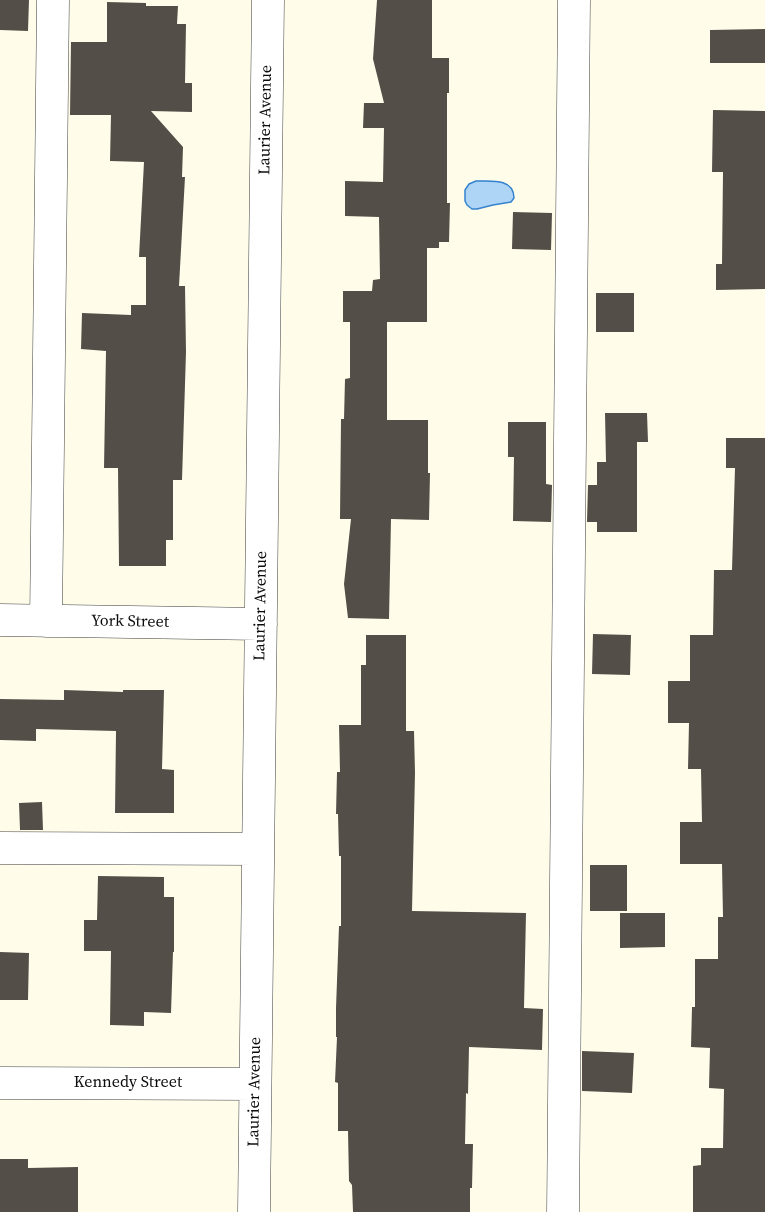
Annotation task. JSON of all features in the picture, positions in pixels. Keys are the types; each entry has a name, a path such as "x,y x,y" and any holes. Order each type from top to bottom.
{"street":[{"path":"46,621 52,0"},
{"name":"Laurier Avenue","path":"254,1212 268,0"},
{"path":"563,1212 574,0"},
{"name":"York Street","path":"0,620 261,624"},
{"path":"0,848 258,849"},
{"name":"Kennedy Street","path":"0,1083 255,1084"}],"water":[{"path":"476,181 495,181 506,184 513,192 514,198 511,202 472,209 465,201 465,190 469,184"}],"building":[{"path":"0,0 29,0 28,31 0,30"},
{"path":"377,0 432,0 432,58 449,58 447,203 450,203 449,242 439,242 439,248 427,248 427,322 387,322 387,420 428,420 428,473 430,473 429,520 391,519 389,619 348,618 344,584 351,519 340,519 341,419 344,419 345,379 350,378 350,322 343,322 343,291 372,291 373,280 380,279 379,217 345,216 345,181 383,182 384,128 363,128 364,103 384,103 373,59"},
{"path":"107,2 178,6 177,24 186,24 185,83 192,83 192,112 151,111 183,147 182,177 185,177 179,286 185,286 186,352 182,480 173,480 173,540 166,540 166,566 119,566 118,468 104,468 106,351 81,349 82,313 131,315 131,305 146,305 146,257 139,257 144,162 110,161 111,115 70,115 71,42 107,42"},
{"path":"765,29 765,63 710,63 710,30"},
{"path":"713,110 765,111 765,289 716,290 716,264 722,264 723,172 712,172"},
{"path":"513,212 552,213 551,250 512,249"},
{"path":"596,293 634,293 634,332 596,332"},
{"path":"605,413 647,413 648,442 637,442 637,532 597,532 597,522 587,522 588,485 597,485 597,462 606,462"},
{"path":"508,422 546,422 546,484 552,485 551,522 513,521 514,457 508,457"},
{"path":"726,438 765,438 765,1212 693,1212 693,1166 701,1165 701,1148 723,1148 724,1089 709,1088 710,1048 691,1047 692,1007 695,1007 695,959 718,959 718,917 723,917 722,864 680,864 680,822 702,822 701,769 688,769 689,723 668,723 668,681 690,681 690,635 713,635 714,570 732,570 735,468 726,468"},
{"path":"593,634 631,635 630,675 592,674"},
{"path":"366,635 406,635 406,731 414,731 415,773 412,911 526,913 524,1008 543,1009 542,1050 469,1047 465,1144 473,1144 470,1212 353,1212 352,1185 349,1181 348,1131 338,1131 338,1083 335,1082 339,926 341,926 341,856 339,856 338,814 336,814 337,772 340,772 339,725 361,725 361,665 366,665"},
{"path":"64,690 123,692 123,690 164,690 162,769 174,770 174,813 115,813 116,731 36,729 36,741 0,740 0,699 64,700"},
{"path":"42,802 43,830 20,830 19,803"},
{"path":"590,865 627,865 627,911 590,911"},
{"path":"98,876 164,877 164,897 174,897 171,1013 144,1012 144,1026 110,1025 111,951 84,951 84,920 97,920"},
{"path":"620,913 665,913 665,947 620,948"},
{"path":"0,952 29,953 28,1000 0,1000"},
{"path":"582,1051 634,1053 632,1093 582,1091"},
{"path":"0,1159 28,1159 28,1168 78,1167 78,1212 0,1212"}]}
